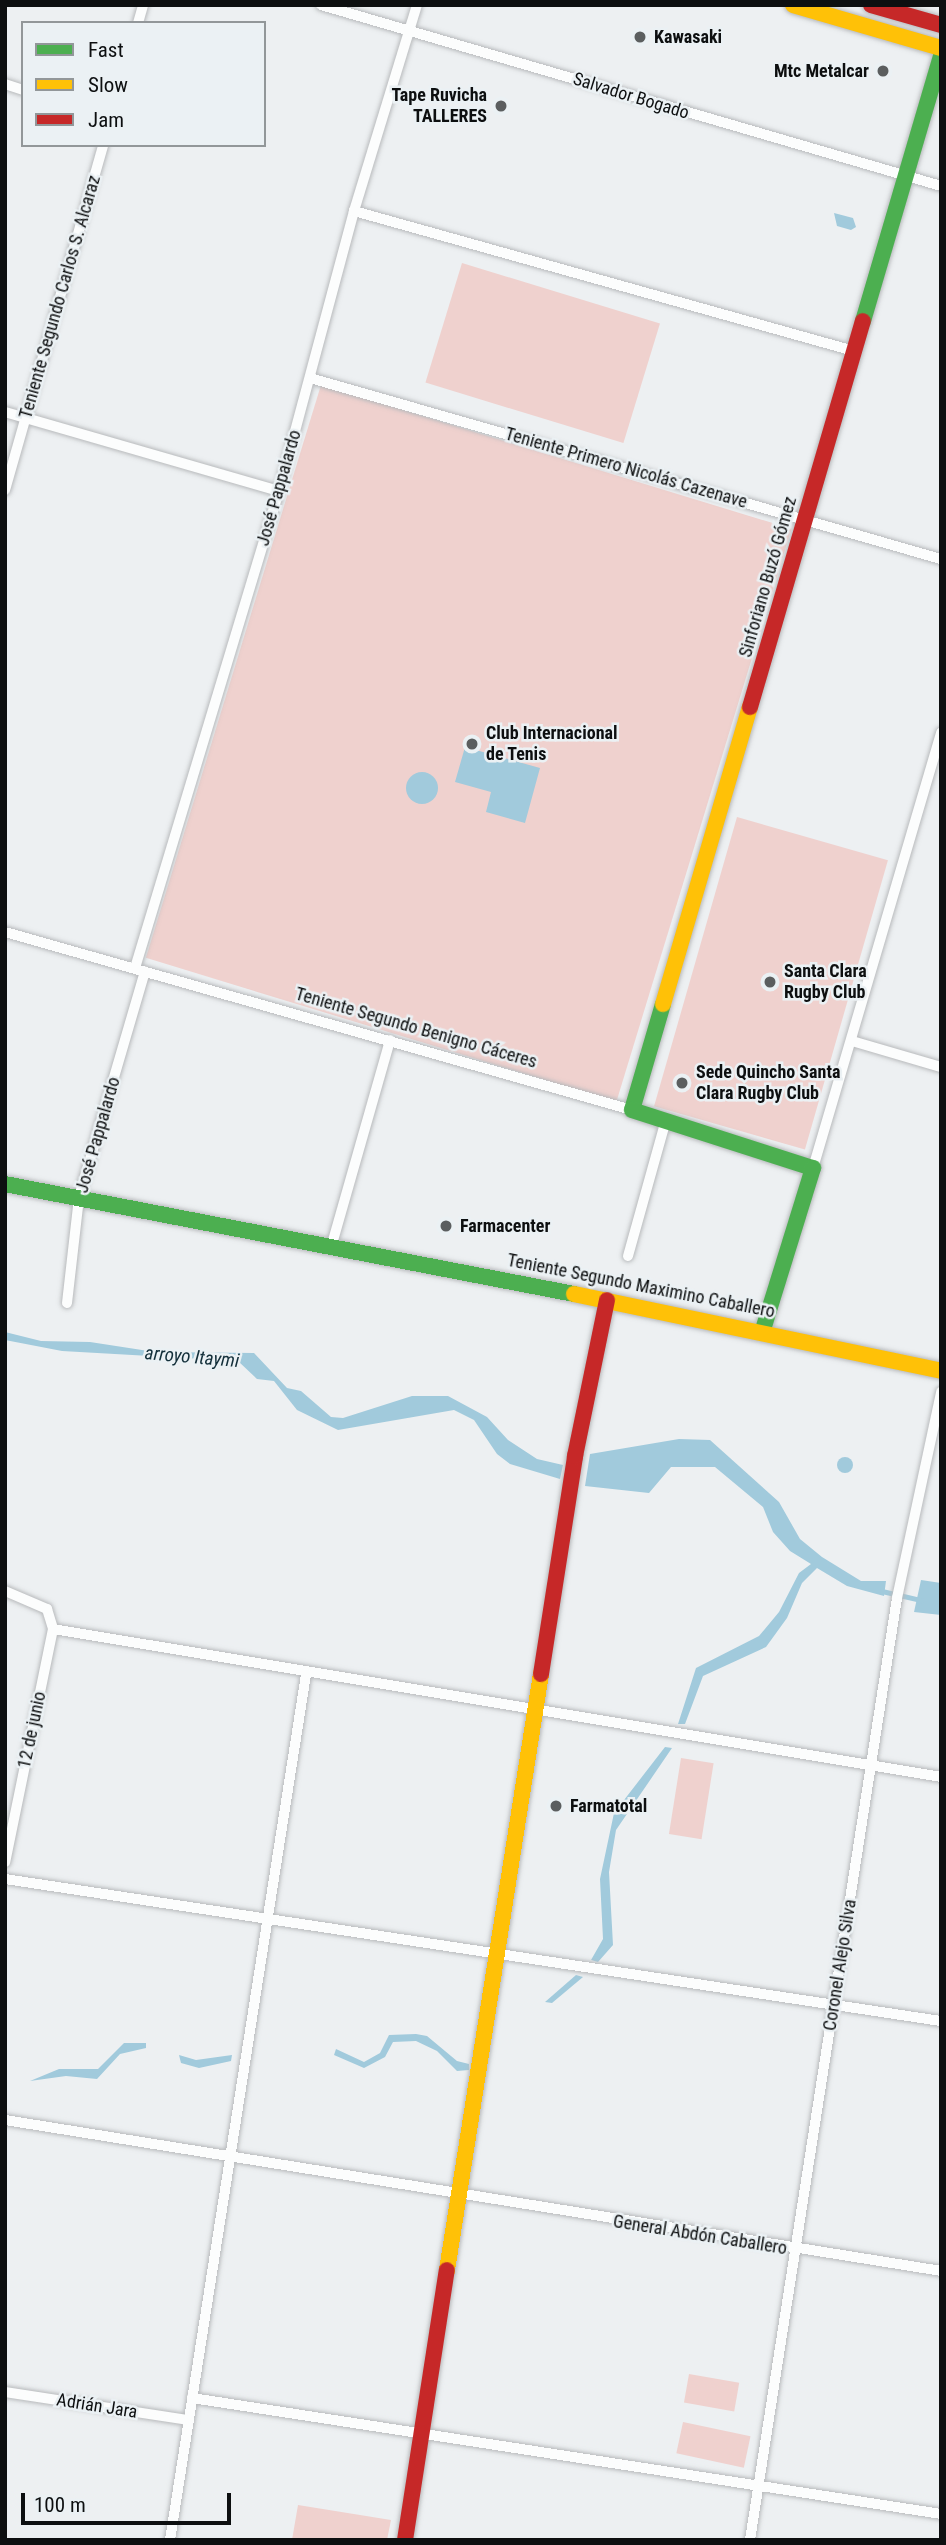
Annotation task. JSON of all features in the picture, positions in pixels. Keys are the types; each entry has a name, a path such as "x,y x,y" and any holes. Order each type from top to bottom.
{"main road":[{"path":"793,5 941,48"},
{"path":"871,5 941,25"},
{"name":"Sinforiano Buzó Gómez","path":"632,1110 941,55"},
{"name":"Teniente Segundo Benigno Cáceres","path":"632,1110 813,1168"},
{"path":"763,1330 813,1168"},
{"name":"Teniente Segundo Maximino Caballero","path":"5,1184 332,1244 763,1330 941,1371"},
{"path":"405,2540 575,1456 607,1300"}],"street":[{"name":"Salvador Bogado","path":"321,5 941,186"},
{"name":"José Pappalardo","path":"67,1303 79,1197 140,970 279,491 354,211 417,5"},
{"name":"Teniente Segundo Carlos S. Alcaraz","path":"5,490 102,147"},
{"path":"354,211 855,351"},
{"name":"Teniente Primero Nicolás Cazenave","path":"310,378 941,559"},
{"path":"5,412 279,491"},
{"path":"813,1168 941,732"},
{"name":"Teniente Segundo Benigno Cáceres","path":"5,932 632,1110"},
{"path":"332,1244 390,1040"},
{"path":"852,1041 941,1067"},
{"path":"628,1256 666,1121"},
{"name":"Coronel Alejo Silva","path":"750,2540 897,1598 941,1392"},
{"path":"5,1591 37,1604 52,1617 53,1629 306,1674 941,1777"},
{"name":"12 de junio","path":"5,1862 53,1629"},
{"path":"170,2540 306,1674"},
{"path":"5,1879 267,1921 941,2021"},
{"name":"General Abdón Caballero","path":"5,2120 795,2250 941,2271"},
{"name":"Adrián Jara","path":"5,2392 189,2420"},
{"path":"192,2398 941,2514"}],"shaded area":[{"path":"462,263 660,324 623,443 425,383"},
{"name":"Club Internacional de Tenis","path":"321,385 792,529 616,1102 146,958"},
{"name":"Santa Clara Rugby Club","path":"737,817 888,860 805,1150 654,1106"},
{"path":"681,1758 714,1763 702,1839 669,1834"},
{"path":"689,2374 739,2383 734,2411 684,2403"},
{"path":"683,2422 750,2436 744,2468 676,2453"},
{"path":"298,2505 391,2520 387,2540 292,2540"}],"water":[{"path":"834,213 853,218 856,227 851,230 837,226"},
{"path":"465,747 540,768 525,823 486,812 491,792 455,782"},
{"path":"422,772 433,777 438,788 433,799 422,804 411,799 406,788 411,777"},
{"path":"5,1332 41,1341 90,1342 155,1352 254,1353 287,1388 301,1391 331,1417 343,1418 412,1396 448,1396 487,1417 508,1440 537,1459 563,1465 560,1479 510,1464 497,1454 474,1420 454,1410 338,1430 297,1410 274,1381 257,1379 238,1361 62,1351 5,1340"},
{"path":"679,1439 710,1440 779,1502 800,1539 822,1557 861,1581 886,1581 884,1596 847,1586 817,1568 802,1583 787,1618 766,1647 703,1676 685,1724 678,1724 696,1668 759,1636 779,1612 799,1573 811,1564 790,1551 773,1532 763,1507 715,1467 671,1467 649,1493 585,1486 590,1454"},
{"path":"845,1457 853,1465 845,1473 837,1465"},
{"path":"921,1580 941,1583 941,1615 914,1612"},
{"path":"665,1747 672,1748 616,1830 609,1872 613,1945 598,1962 591,1960 603,1939 600,1879 614,1813"},
{"path":"576,1975 583,1977 552,2003 545,2002"},
{"path":"389,2035 427,2036 457,2061 469,2064 469,2070 457,2071 437,2051 416,2041 393,2042 385,2057 364,2068 334,2055 336,2049 364,2062 380,2053"},
{"path":"124,2043 146,2043 146,2048 120,2054 97,2079 66,2076 30,2081 59,2069 98,2069"},
{"path":"179,2055 196,2060 232,2055 231,2061 199,2068 181,2063"}],"waterway":[{"name":"arroyo Itaymi","path":"882,1591 921,1600"}],"traffic: fast":[{"path":"863,321 941,56"},
{"path":"663,1004 632,1110 813,1168 763,1330"},
{"path":"5,1184 574,1294"}],"traffic: slow":[{"path":"793,5 941,48"},
{"path":"663,1004 750,707"},
{"path":"574,1294 941,1371"},
{"path":"447,2270 541,1674"}],"traffic: jam":[{"path":"871,5 941,25"},
{"path":"750,707 863,321"},
{"path":"541,1674 575,1456 607,1300"},
{"path":"405,2540 447,2270"}],"place":[{"name":"Kawasaki","path":"640,37"},
{"name":"Mtc Metalcar","path":"883,71"},
{"name":"Tape Ruvicha TALLERES","path":"501,106"},
{"name":"Club Internacional de Tenis","path":"472,744"},
{"name":"Santa Clara Rugby Club","path":"770,982"},
{"name":"Sede Quincho Santa Clara Rugby Club","path":"682,1083"},
{"name":"Farmacenter","path":"446,1226"},
{"name":"Farmatotal","path":"556,1806"}]}
